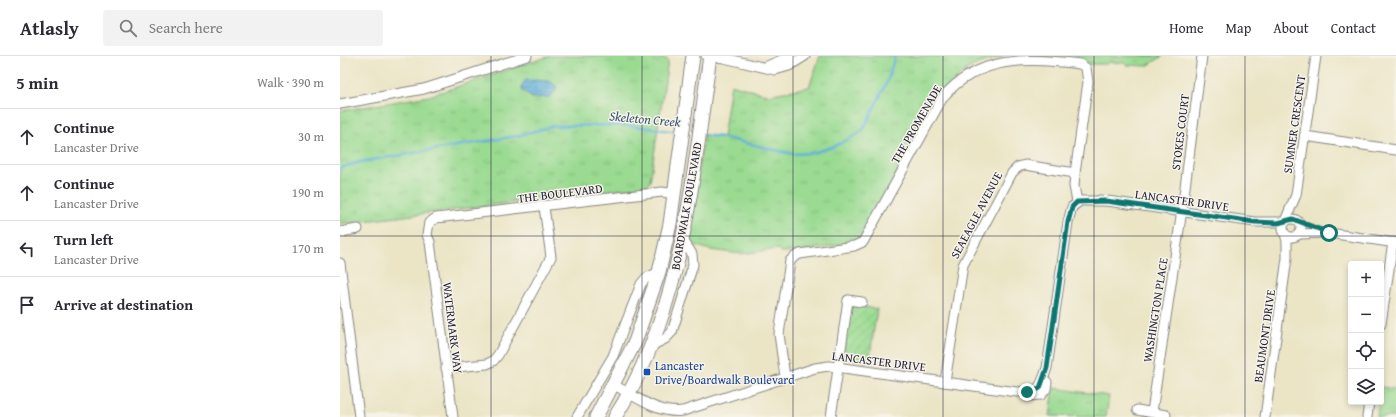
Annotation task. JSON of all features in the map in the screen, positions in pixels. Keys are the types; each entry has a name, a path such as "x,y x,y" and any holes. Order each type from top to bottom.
{"main road":[{"name":"BOARDWALK BOULEVARD","path":"596,417 614,385 642,323 659,272 678,171 693,56"},
{"name":"BOARDWALK BOULEVARD","path":"615,417 629,393 651,346 669,297 683,240 694,173 708,56"}],"street":[{"path":"340,104 424,90 527,56"},
{"path":"708,56 775,70 789,66 805,56"},
{"path":"765,67 791,56"},
{"name":"STOKES COURT","path":"1182,212 1202,56"},
{"name":"SUMNER CRESCENT","path":"1285,222 1296,195 1316,56"},
{"name":"THE PROMENADE","path":"785,377 779,334 790,261 800,254 854,246 863,242 943,97 957,81 966,74 984,64 1003,59 1028,59 1084,66 1088,73 1088,82 1075,173 1076,199"},
{"path":"1305,136 1396,150"},
{"name":"SEAEAGLE AVENUE","path":"945,382 963,265 1012,173 1018,167 1025,165 1075,173"},
{"name":"THE BOULEVARD","path":"431,224 434,219 662,192 674,194"},
{"name":"SUMNER CRESCENT","path":"1296,195 1299,222"},
{"name":"LANCASTER DRIVE","path":"614,385 657,409 673,412 683,411 822,366 1017,392 1032,392 1040,388 1047,368 1068,222 1076,199 1106,201 1255,222 1285,222"},
{"path":"446,368 487,364 493,361 498,355 550,257 544,207"},
{"name":"WASHINGTON PLACE","path":"1152,412 1182,212"},
{"path":"1287,258 1287,241 1282,228 1285,222 1293,219 1329,233"},
{"name":"LANCASTER DRIVE","path":"1255,222 1284,233"},
{"path":"1287,258 1301,228 1299,222"},
{"name":"WATERMARK WAY","path":"431,224 427,235 430,242 452,417"},
{"path":"340,232 358,229"},
{"path":"1284,233 1290,237 1298,234 1329,233 1394,243 1384,305"},
{"name":"BEAUMONT DRIVE","path":"1265,417 1287,258"},
{"path":"340,263 359,417"},
{"path":"577,417 613,356 641,284 646,278 659,272"},
{"path":"831,417 848,300 862,302"},
{"path":"1367,417 1369,405"},
{"path":"1137,410 1166,415"}],"green space":[{"path":"550,56 657,56 668,60 650,182 646,186 340,224 340,111 429,96"},
{"path":"820,56 1003,56 977,64 966,70 942,92 863,236 858,242 795,252 781,252 778,249 741,254 710,250 686,242 704,135 723,137 731,84 768,95 809,87"},
{"path":"1031,56 1163,56 1147,66 1126,65 1124,63 1109,62 1106,64 1089,64 1084,61"},
{"path":"851,305 877,309 869,362 843,358"},
{"path":"1384,387 1396,389 1396,417 1377,417 1379,405 1384,405"},
{"path":"1054,388 1109,396 1106,417 1050,416"}],"water":[{"path":"526,80 550,81 556,86 556,90 550,97 532,98 522,90 522,85"}],"waterway":[{"name":"Skeleton Creek","path":"703,135 721,137 792,154 813,153 835,146 862,132 887,82 895,56"},
{"name":"Skeleton Creek","path":"340,168 360,162 517,136 553,126 626,125 679,132"}],"place":[{"name":"Lancaster Drive/Boardwalk Boulevard","path":"647,372"}],"route":[{"path":"1027,392 1036,391 1042,386 1047,368 1068,222 1072,207 1077,202 1083,200 1096,202 1106,201 1255,222 1278,223 1293,219 1299,223 1329,233"}]}
